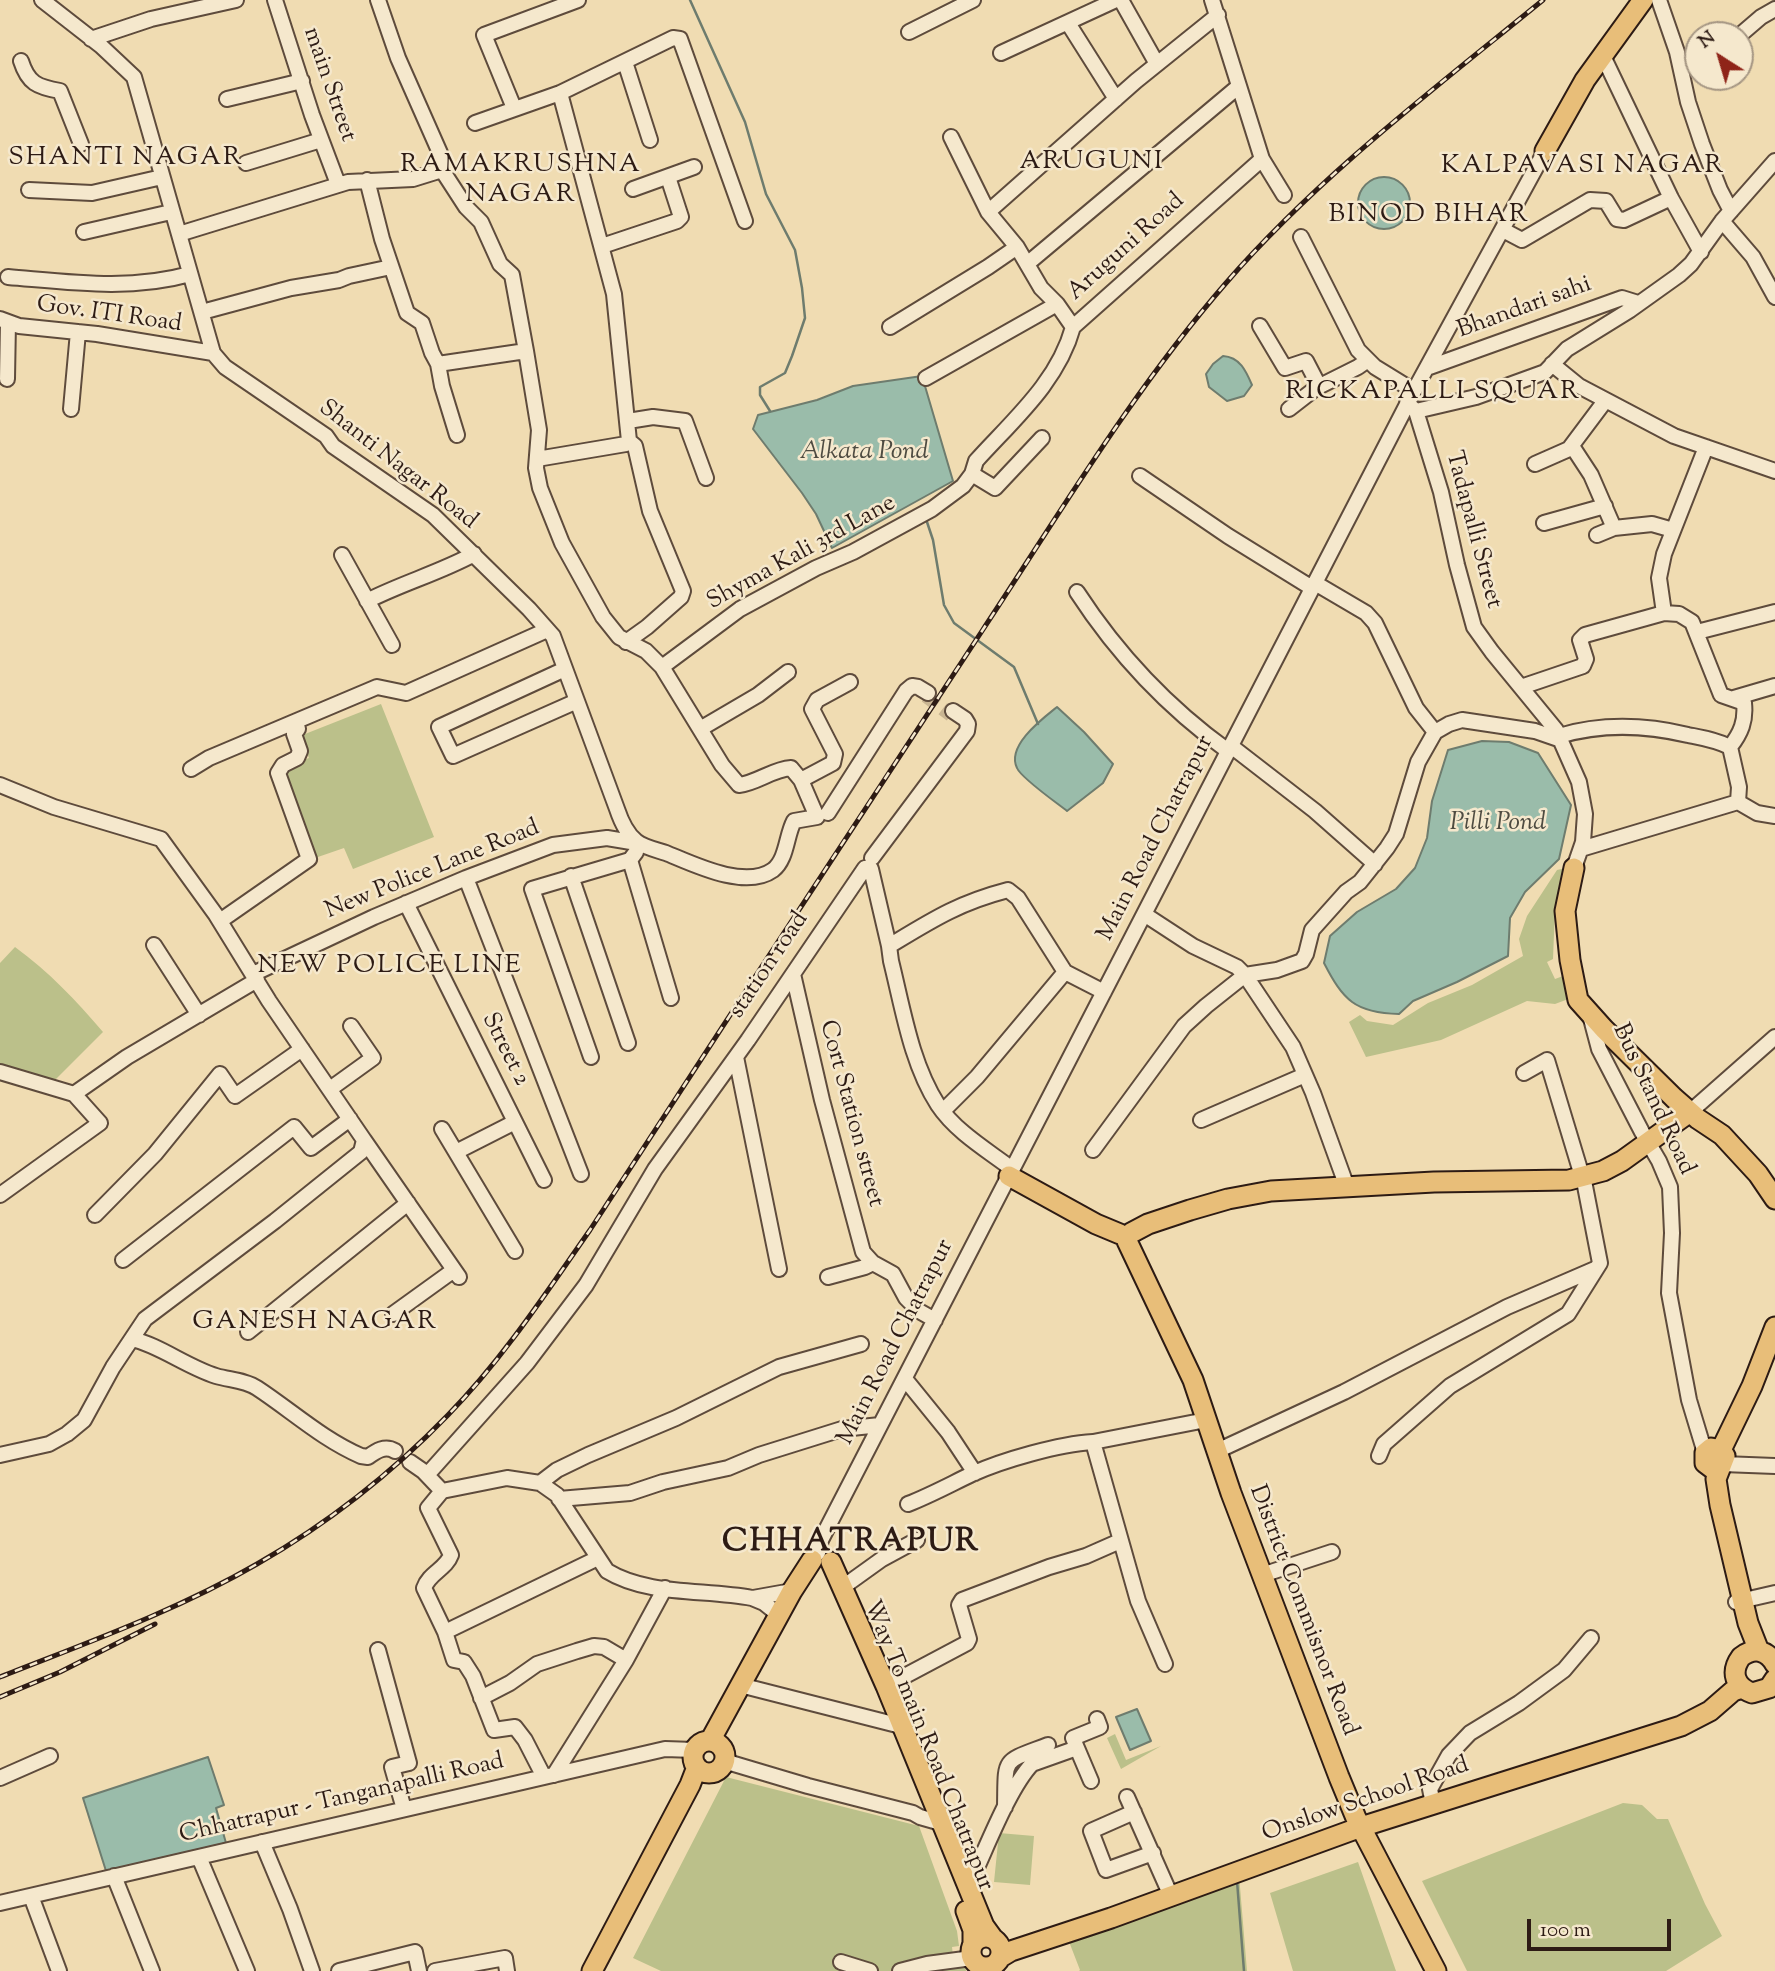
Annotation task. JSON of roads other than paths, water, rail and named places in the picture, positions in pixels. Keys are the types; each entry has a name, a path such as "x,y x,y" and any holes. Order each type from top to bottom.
{"main road":[{"path":"1545,151 1585,80 1643,0"},
{"path":"1574,868 1565,911 1570,960 1578,1000 1690,1112 1722,1135 1758,1174 1775,1199"},
{"path":"1011,1173 1097,1224 1126,1236 1147,1224 1228,1199 1271,1191 1434,1182 1541,1182 1582,1177 1603,1171 1622,1161 1690,1112"},
{"name":"District Commisnor Road","path":"1126,1236 1193,1380 1231,1493 1358,1823 1436,1971"},
{"path":"1775,1327 1752,1386 1715,1460 1720,1505 1752,1652 1766,1653 1775,1664"},
{"path":"600,1971 696,1789 779,1615 792,1591 821,1562"},
{"path":"744,1686 821,1562"},
{"name":"Way To main Road Chatrapur","path":"821,1562 843,1587 886,1686 897,1725"},
{"name":"Way To main Road Chatrapur","path":"821,1562 897,1725 985,1957"},
{"name":"Onslow School Road","path":"985,1957 1009,1942 1169,1892 1358,1823 1676,1716 1709,1699 1728,1684 1738,1681 1737,1662 1752,1652"},
{"path":"1738,1681 1752,1693 1771,1688"},
{"path":"592,1971 710,1758"},
{"path":"931,1815 964,1878 984,1926 985,1957"}],"street":[{"path":"42,0 134,77 213,353"},
{"path":"60,0 63,16"},
{"path":"96,43 151,19 236,0"},
{"name":"main Street","path":"275,0 338,184"},
{"path":"378,0 398,58 440,153 442,170 466,207 481,222 500,264 512,275 539,430 536,468 540,488 562,543 603,617 626,642 646,651 662,667 726,771 739,785 749,784 791,768 825,815"},
{"path":"514,108 484,35 545,6 578,0"},
{"path":"909,32 972,0"},
{"path":"1001,53 1119,0 1157,65"},
{"path":"1212,0 1262,159 1284,195"},
{"path":"1659,0 1680,64 1688,102 1727,216 1775,298"},
{"path":"1754,23 1775,9"},
{"path":"988,212 1116,99 1218,15"},
{"path":"1068,23 1116,99"},
{"path":"475,123 560,93 673,38 680,38 745,221"},
{"path":"1603,56 1671,198 1701,252"},
{"path":"21,61 26,76 33,82 47,89 60,91 82,144"},
{"path":"625,62 650,140"},
{"path":"1680,64 1684,63"},
{"path":"227,99 302,81"},
{"path":"1027,264 1239,86"},
{"path":"560,93 614,294 629,441 635,446 656,530 683,591 681,597 626,642"},
{"path":"951,137 988,212 1017,247 1041,288 1057,304 1073,327"},
{"path":"246,163 321,139"},
{"name":"Main Road Chatrapur","path":"821,1562 821,1540 880,1425 1313,586 1545,151"},
{"name":"Aruguni Road","path":"932,509 963,485 972,474 976,461 1046,385 1061,360 1073,327 1262,159"},
{"path":"1301,237 1358,350 1412,402 1476,397 1545,372 1567,348 1679,275 1701,252 1727,216 1775,160"},
{"path":"632,190 694,167"},
{"path":"179,234 338,184 413,179 442,170"},
{"path":"29,190 92,193 162,177"},
{"path":"602,246 677,221 681,217 668,177"},
{"path":"367,180 407,313 422,323 438,364 457,435"},
{"path":"1503,230 1522,240 1590,200 1606,201 1617,219 1624,220 1671,198"},
{"path":"84,232 171,212"},
{"path":"890,327 1017,247"},
{"path":"202,312 291,288 339,281 349,275 391,267"},
{"path":"8,277 108,285 143,283 190,274"},
{"name":"Bhandari sahi","path":"1427,368 1622,298 1638,303"},
{"path":"926,378 1057,304"},
{"path":"4,321 7,379"},
{"name":"Gov. ITI Road","path":"4,321 19,326 78,332 213,353"},
{"path":"1260,326 1285,369 1306,361 1319,386"},
{"path":"71,409 78,332"},
{"path":"438,364 526,351"},
{"name":"Shanti Nagar Road","path":"213,353 241,380 326,436 333,446 415,502 474,554 553,636 624,828 637,843"},
{"path":"1289,409 1319,386 1367,360"},
{"path":"1552,365 1579,386 1674,436 1775,471"},
{"path":"1535,464 1572,446 1605,401"},
{"name":"Tadapalli Street","path":"1412,402 1441,492 1474,627 1559,735 1579,782 1585,814 1581,849 1574,868"},
{"path":"628,421 653,417 685,421 706,478"},
{"path":"972,474 995,488 1042,438"},
{"path":"537,459 626,444 629,441"},
{"path":"1572,446 1591,475 1614,528"},
{"path":"1664,613 1659,578 1672,530 1706,447"},
{"path":"1140,476 1228,536 1313,586 1366,613 1375,623 1416,708 1435,732"},
{"path":"1544,523 1605,506"},
{"name":"Shyma Kali 3rd Lane","path":"662,667 740,608 932,509"},
{"path":"1597,535 1614,528 1652,524 1672,530"},
{"path":"367,601 474,554"},
{"path":"342,555 392,645"},
{"path":"1077,592 1137,672 1197,729 1229,748 1315,811 1375,864"},
{"path":"1698,632 1775,612"},
{"path":"1521,687 1584,666 1586,659 1580,640 1585,635 1664,613 1679,614 1692,622 1698,632 1721,695 1744,703 1746,716 1741,731 1730,747 1738,787 1738,802"},
{"path":"191,769 209,758 377,687 406,692 547,630"},
{"path":"565,669 439,727 453,755 577,701"},
{"path":"700,729 758,695 788,672"},
{"path":"801,780 833,763 835,754 812,709 817,700 850,682"},
{"path":"591,1056 533,889 630,860 636,852 637,843 727,876 763,875 776,868 794,821 825,815 906,691 912,686 918,687 927,695"},
{"path":"1734,698 1775,686"},
{"name":"station road","path":"427,1475 527,1363 586,1285 655,1169 736,1057 963,728 961,721 952,713"},
{"path":"1093,1150 1184,1026 1245,975 1277,970 1301,961 1306,954 1312,930 1330,907 1360,882 1396,834 1418,762 1435,732 1462,720 1559,735 1590,729 1659,727 1718,741 1730,747"},
{"path":"220,921 309,859 278,773 284,765 298,758 300,751 294,734 298,729"},
{"path":"0,785 54,807 160,839 220,921 350,1119 363,1146 408,1203 457,1273 393,1314"},
{"path":"1581,849 1738,802 1757,813 1775,816"},
{"name":"New Police Lane Road","path":"74,1094 127,1057 310,946 466,878 553,845 607,838 637,843"},
{"path":"630,860 671,998"},
{"path":"869,863 918,1065 943,1111 962,1132 1011,1173"},
{"path":"571,876 628,1043"},
{"path":"466,878 581,1174"},
{"path":"889,946 939,915 979,897 1008,890 1018,898 1065,972 1104,992"},
{"name":"Street 2","path":"406,904 544,1180"},
{"path":"1144,914 1193,946 1237,967 1245,975 1293,1046 1347,1188"},
{"path":"154,945 199,1015"},
{"path":"943,1111 977,1077 1065,972"},
{"name":"Cort Station street","path":"793,974 822,1101 863,1252 873,1263"},
{"name":"Bus Stand Road","path":"1589,1013 1599,1049 1659,1161 1670,1188 1672,1233 1669,1293 1689,1400 1715,1460"},
{"path":"330,1089 373,1058 351,1026"},
{"path":"1690,1112 1775,1037"},
{"path":"95,1215 155,1154 219,1074 235,1096 302,1049"},
{"path":"736,1057 779,1269"},
{"path":"1379,1455 1384,1444 1450,1386 1568,1314 1600,1263 1582,1177 1547,1060 1524,1073"},
{"path":"0,1072 74,1094 100,1123 0,1195"},
{"path":"1201,1120 1305,1075"},
{"path":"123,1260 294,1127 311,1147 350,1119"},
{"path":"456,1152 515,1122"},
{"path":"442,1129 515,1251"},
{"path":"0,1455 49,1444 84,1420 113,1367 145,1319 265,1229 363,1146"},
{"path":"247,1332 408,1203"},
{"path":"828,1277 873,1263 893,1274 906,1298 919,1311 935,1320"},
{"path":"1217,1451 1343,1392 1507,1307 1595,1269"},
{"path":"132,1339 147,1342 173,1358 214,1375 255,1386 318,1432 361,1456 368,1457 378,1450 391,1448 395,1451"},
{"path":"540,1483 557,1470 677,1418 779,1367 861,1344"},
{"path":"905,1378 948,1432 975,1473"},
{"path":"908,1504 975,1473 1024,1457 1206,1420"},
{"path":"559,1499 630,1493 663,1482 728,1468 842,1429 880,1425"},
{"path":"1093,1442 1138,1601 1165,1664"},
{"path":"1715,1460 1775,1466"},
{"path":"410,1462 442,1491"},
{"path":"665,1588 626,1660 549,1776 515,1727 494,1730 473,1676 464,1662 454,1660 445,1632 424,1588 426,1580 449,1561 451,1555 428,1508 442,1491 507,1478 540,1483 559,1499 607,1571 618,1578 665,1588 752,1598 764,1603 779,1615"},
{"path":"843,1587 882,1559 917,1540"},
{"path":"886,1686 967,1643 969,1639 959,1605 962,1600 1121,1541"},
{"path":"1262,1575 1332,1552"},
{"path":"445,1632 598,1558"},
{"path":"752,1598 792,1591"},
{"path":"1740,1602 1775,1592"},
{"path":"1431,1799 1430,1789 1449,1755 1470,1733 1519,1703 1564,1670 1591,1638"},
{"path":"481,1698 510,1683 537,1664 594,1646 604,1647 626,1660"},
{"path":"379,1650 409,1763 392,1767 404,1809"},
{"path":"744,1686 897,1725"},
{"path":"1091,1781 1073,1738 1100,1727 1097,1718"},
{"path":"1005,1808 1006,1766 1011,1759 1048,1745"},
{"path":"964,1878 974,1874 1005,1808 1032,1764 1077,1748"},
{"name":"Chhatrapur - Tanganapalli Road","path":"0,1903 665,1749 710,1758 914,1813 931,1815"},
{"path":"0,1778 50,1756"},
{"path":"1128,1797 1169,1892"},
{"path":"1134,1812 1091,1831 1106,1870 1153,1853"},
{"path":"262,1842 312,1971"},
{"path":"199,1857 247,1971"},
{"path":"114,1876 152,1971"},
{"path":"31,1896 59,1971"},
{"path":"339,1971 415,1952 419,1971"},
{"path":"900,1971 927,1964 985,1957"},
{"path":"435,1971 505,1958 507,1971"},
{"path":"841,1962 870,1971"}],"water":[{"path":"1384,177 1394,179 1402,185 1408,193 1408,213 1402,221 1394,227 1384,229 1374,227 1366,221 1360,213 1358,203 1360,193 1366,185 1374,179"},
{"path":"1223,356 1238,362 1252,385 1244,396 1227,401 1209,387 1206,374"},
{"name":"Alkata Pond","path":"922,376 953,481 832,548 816,514 753,429 758,415 817,400 853,386"},
{"path":"1057,707 1113,764 1103,783 1067,811 1025,778 1017,768 1015,760 1016,751 1027,734"},
{"name":"Pilli Pond","path":"1482,741 1509,742 1538,753 1571,805 1559,859 1525,892 1510,918 1508,956 1413,1001 1399,1014 1371,1011 1361,1007 1344,995 1324,963 1330,936 1357,912 1396,889 1415,868 1427,838 1432,801 1448,750"},
{"path":"1137,1709 1151,1741 1130,1750 1116,1717"},
{"path":"208,1757 224,1805 216,1808 226,1843 106,1871 83,1798"}],"waterway":[{"path":"690,0 745,122 766,194 795,250 805,318 785,373 760,387 760,395 770,411"},
{"path":"926,519 933,540 944,605 954,623 1014,667 1038,724"},
{"path":"1237,1881 1244,1971"}],"tunnel":[{"path":"926,696 951,715"}],"railway":[{"path":"0,1677 195,1597 257,1564 358,1496 427,1436 468,1394 523,1326 590,1230 1098,453 1192,324 1226,283 1299,206 1419,100 1543,0"},
{"path":"0,1697 60,1672 155,1624"}],"district":[{"name":"SHANTI NAGAR","path":"126,160"},
{"name":"ARUGUNI","path":"1092,164"},
{"name":"KALPAVASI NAGAR","path":"1583,168"},
{"name":"RAMAKRUSHNA NAGAR","path":"521,182"},
{"name":"BINOD BIHAR","path":"1429,217"},
{"name":"RICKAPALLI SQUAR","path":"1433,394"},
{"name":"NEW POLICE LINE","path":"390,968"},
{"name":"GANESH NAGAR","path":"315,1324"},
{"name":"CHHATRAPUR","path":"851,1545"}]}
